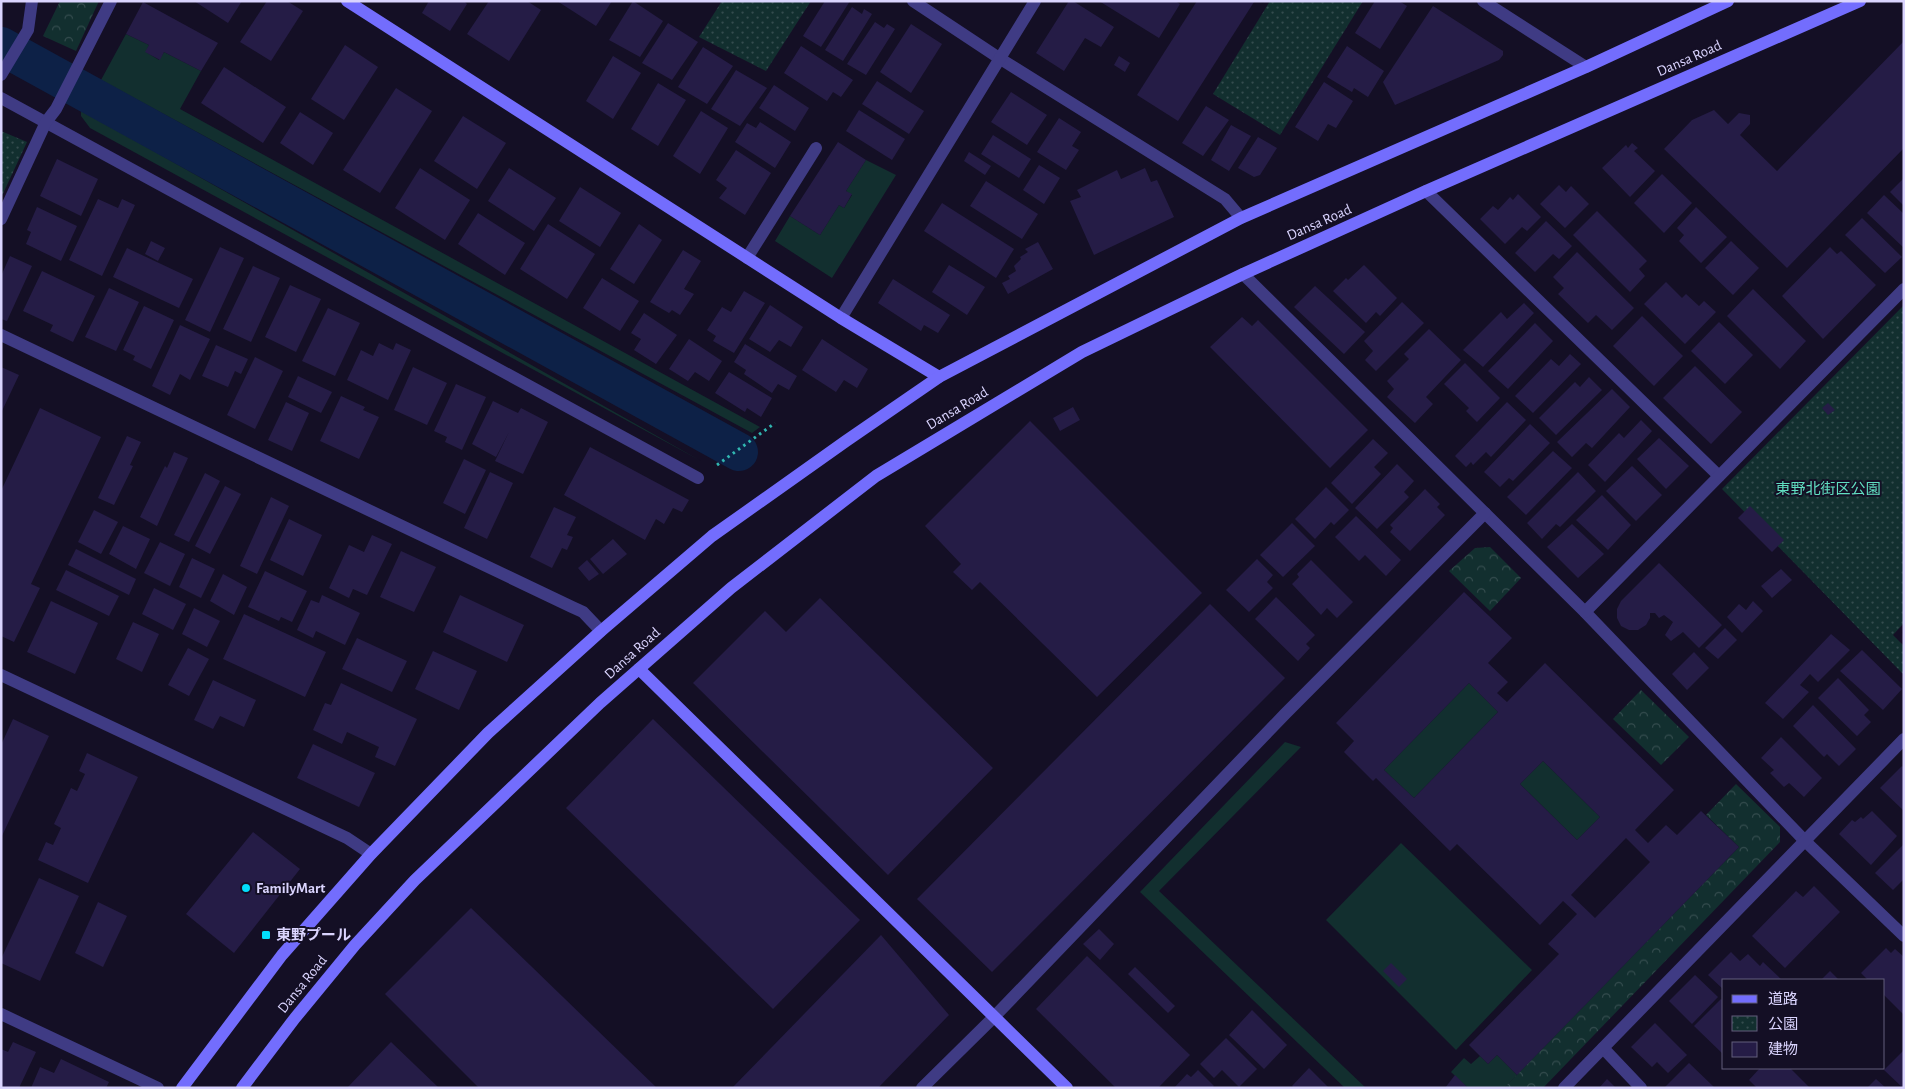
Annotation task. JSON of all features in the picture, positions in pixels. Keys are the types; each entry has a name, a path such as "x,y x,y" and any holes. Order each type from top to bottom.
{"street":[{"path":"1,75 28,30 32,1"},
{"path":"1,219 46,122 56,109 111,1"},
{"path":"347,1 841,318 939,377"},
{"path":"913,1 999,58 1225,198 1241,218"},
{"path":"841,318 1035,1"},
{"path":"1484,1 1586,67"},
{"path":"182,1088 282,956 371,854 488,733 601,631 712,536 846,441 939,377 1241,218 1586,67 1728,1"},
{"name":"Dansa Road","path":"242,1088 295,1018 355,945 408,888 593,710 731,588 876,476 1082,352 1243,274 1426,191 1860,1"},
{"path":"1,98 698,478"},
{"path":"747,258 816,148"},
{"path":"1426,191 1719,476"},
{"path":"1243,274 1585,612 1805,841 1904,936"},
{"path":"1585,612 1904,289"},
{"path":"1,335 583,612 601,631"},
{"path":"922,1088 994,1017 1285,714 1485,513"},
{"path":"639,669 1066,1088"},
{"path":"1,675 347,838 371,854"},
{"path":"1564,1088 1904,739"},
{"path":"1,1014 158,1088"},
{"path":"1603,1048 1641,1088"}],"path":[{"path":"711,469 775,422"}],"green space":[{"path":"60,1 99,1 76,51 43,36"},
{"path":"722,1 811,1 766,71 699,37"},
{"path":"1270,1 1363,1 1280,135 1213,94"},
{"path":"126,34 149,45 146,52 159,60 164,52 201,71 180,109 760,427 752,433 101,80"},
{"path":"81,110 701,461 90,128 81,116"},
{"path":"1,131 27,142 1,198"},
{"path":"866,160 896,175 832,278 775,241 790,216 820,235 839,205 844,208 852,195 846,191"},
{"name":"東野北街区公園","path":"1904,305 1904,623 1893,635 1904,646 1904,675 1722,489"},
{"path":"1490,547 1521,578 1490,611 1449,571 1475,548"},
{"path":"1469,683 1498,712 1414,798 1384,770"},
{"path":"1641,690 1689,737 1661,765 1613,719"},
{"path":"1285,742 1301,747 1159,891 1366,1088 1345,1088 1140,892"},
{"path":"1543,761 1600,817 1577,840 1520,784"},
{"path":"1736,784 1780,827 1780,842 1543,1088 1504,1088 1739,847 1706,815"},
{"path":"1401,843 1532,970 1456,1050 1326,920"},
{"path":"1497,1055 1517,1075 1504,1088 1468,1088 1451,1072 1464,1058 1471,1064 1480,1056 1488,1064"}],"building":[{"path":"194,1 242,1 228,23"},
{"path":"267,1 287,1 303,11 271,61 240,42"},
{"path":"429,1 464,1 467,4 450,31 422,13"},
{"path":"489,1 527,1 541,10 509,61 467,34"},
{"path":"557,1 612,1 596,26"},
{"path":"633,1 663,21 640,57 609,40"},
{"path":"825,1 850,1 821,47 803,36"},
{"path":"1069,1 1073,1 1114,27 1101,47 1085,38 1064,71 1036,53"},
{"path":"1099,1 1175,1 1180,4 1159,38"},
{"path":"1197,1 1254,2 1178,121 1137,95"},
{"path":"1375,1 1399,1 1407,6 1380,49 1355,33"},
{"path":"143,2 218,43 201,71 164,52 160,60 145,52 149,45 126,34"},
{"path":"1433,6 1503,51 1503,55 1499,60 1395,105 1383,82"},
{"path":"852,7 862,14 864,9 872,14 843,61 825,50"},
{"path":"875,22 884,28 887,24 895,29 866,75 847,64"},
{"path":"668,23 698,42 672,80 642,63"},
{"path":"911,24 942,44 911,93 880,72"},
{"path":"1904,41 1904,148 1787,268 1664,149 1692,120 1714,110 1728,124 1739,113 1750,115 1750,124 1740,135 1777,171"},
{"path":"345,45 378,67 344,120 311,99"},
{"path":"801,46 853,80 841,97 833,92 827,101 784,73"},
{"path":"1347,46 1384,71 1368,97 1354,88 1352,92 1327,77"},
{"path":"703,47 733,66 707,104 678,87"},
{"path":"613,56 641,73 613,119 586,101"},
{"path":"1119,56 1130,63 1125,72 1114,65"},
{"path":"224,67 286,107 263,143 201,103"},
{"path":"736,70 767,88 740,126 711,109"},
{"path":"877,81 924,111 909,134 862,104"},
{"path":"1324,82 1353,101 1336,128 1328,124 1318,141 1295,127"},
{"path":"658,83 686,100 658,146 631,129"},
{"path":"774,85 809,108 795,131 759,108"},
{"path":"396,88 432,111 380,193 343,170"},
{"path":"1011,92 1047,115 1027,145 991,122"},
{"path":"1206,106 1229,120 1203,156 1182,143"},
{"path":"859,110 905,139 892,160 846,131"},
{"path":"701,111 728,128 700,174 673,156"},
{"path":"300,112 333,133 313,165 280,143"},
{"path":"463,116 506,143 477,189 434,161"},
{"path":"1059,118 1081,132 1072,146 1079,150 1066,170 1037,152"},
{"path":"760,122 791,142 775,168 735,142 747,123 756,128"},
{"path":"1231,125 1251,136 1229,171 1211,160"},
{"path":"993,135 1031,159 1019,178 981,154"},
{"path":"1258,137 1277,148 1260,175 1254,177 1238,168"},
{"path":"838,142 866,160 846,191 852,194 844,208 839,205 820,235 790,216"},
{"path":"1632,143 1638,148 1634,151 1655,171 1630,197 1602,168 1626,145 1628,148"},
{"path":"736,150 771,173 745,215 719,198 727,188 716,180"},
{"path":"969,152 991,166 985,175 964,161"},
{"path":"57,159 98,179 81,216 40,196"},
{"path":"1039,165 1060,178 1044,204 1023,190"},
{"path":"420,168 470,200 445,240 395,208"},
{"path":"509,168 556,198 534,231 488,201"},
{"path":"1145,168 1151,182 1157,180 1174,217 1094,255 1070,201 1081,197 1077,190 1117,170 1121,179"},
{"path":"1662,174 1692,203 1664,233 1634,203"},
{"path":"1904,178 1904,206 1890,192"},
{"path":"986,181 1038,214 1022,239 970,206"},
{"path":"1559,185 1566,192 1571,186 1589,204 1565,228 1540,204"},
{"path":"580,187 621,213 600,247 559,221"},
{"path":"1518,194 1541,217 1527,231 1522,227 1505,244 1480,219 1493,206 1498,210 1510,197 1513,200"},
{"path":"1884,195 1904,214 1904,248 1867,213"},
{"path":"98,199 118,208 122,199 135,205 102,276 69,260"},
{"path":"942,203 1014,249 996,278 924,231"},
{"path":"37,207 77,226 61,261 26,244 31,232 27,230"},
{"path":"1696,207 1727,237 1701,263 1679,241 1684,235 1677,228"},
{"path":"1597,211 1647,261 1639,269 1645,276 1630,292 1573,235"},
{"path":"478,213 525,243 505,275 458,244"},
{"path":"1862,218 1902,257 1885,273 1845,235"},
{"path":"1546,221 1572,246 1559,259 1553,254 1535,272 1515,253"},
{"path":"548,224 595,254 567,299 520,269"},
{"path":"639,224 662,240 634,284 610,269"},
{"path":"151,241 165,248 158,261 145,254"},
{"path":"1731,241 1759,268 1733,295 1705,268"},
{"path":"1038,242 1053,269 1008,294 1002,283 1010,279 1008,276 1016,271 1014,266 1021,259 1020,257 1028,252 1025,249"},
{"path":"220,247 244,258 210,332 185,320"},
{"path":"1830,247 1837,254 1841,251 1876,285 1823,339 1782,296"},
{"path":"127,248 193,279 179,308 113,277"},
{"path":"683,250 701,261 684,289 694,294 680,315 672,310 669,313 650,302"},
{"path":"1577,252 1634,308 1612,330 1596,315 1588,323 1558,294 1564,288 1553,277"},
{"path":"10,256 32,266 7,321 1,319 1,276"},
{"path":"949,265 985,287 967,315 932,292"},
{"path":"1364,265 1397,298 1380,316 1376,312 1366,323 1333,291 1346,278 1348,280"},
{"path":"253,266 280,278 251,342 223,329"},
{"path":"42,271 95,296 73,342 50,331 53,325 23,311"},
{"path":"602,278 639,301 620,331 583,308"},
{"path":"893,279 950,315 938,333 924,325 921,331 878,303"},
{"path":"1666,282 1682,298 1686,294 1699,306 1704,301 1716,312 1685,344 1644,304"},
{"path":"290,285 321,299 296,352 265,337"},
{"path":"1315,286 1365,332 1344,354 1294,307"},
{"path":"109,288 139,302 116,351 85,337"},
{"path":"1753,289 1806,341 1780,369 1727,316"},
{"path":"744,291 765,303 734,353 713,341 716,336 707,330 722,307 731,312"},
{"path":"1402,302 1424,323 1376,371 1365,360 1373,351 1364,341"},
{"path":"1524,303 1534,313 1483,367 1463,350 1501,312 1507,319"},
{"path":"770,305 803,327 791,347 779,340 770,352 749,339"},
{"path":"144,306 174,320 151,369 133,360 135,356 123,350"},
{"path":"328,308 360,323 335,376 302,361"},
{"path":"644,313 677,335 656,364 634,350 641,339 631,333"},
{"path":"1642,316 1683,356 1654,386 1613,346"},
{"path":"1242,317 1252,326 1258,320 1368,430 1330,468 1210,347"},
{"path":"1719,322 1753,355 1725,384 1691,351"},
{"path":"1535,323 1553,341 1508,389 1488,371"},
{"path":"180,325 210,339 190,380 180,374 170,395 152,386"},
{"path":"1429,329 1461,360 1426,397 1433,404 1415,423 1387,397 1394,389 1387,381 1409,359 1404,354"},
{"path":"689,339 722,361 709,381 695,372 688,381 669,369"},
{"path":"822,339 868,369 857,388 844,380 836,392 802,370"},
{"path":"379,343 393,350 396,343 411,350 388,400 347,380 361,350 373,356"},
{"path":"745,344 797,376 789,390 778,384 772,393 744,374 746,370 734,362"},
{"path":"216,345 248,359 241,374 235,371 228,387 202,376"},
{"path":"1570,354 1581,364 1533,413 1515,396 1551,359 1559,366"},
{"path":"255,357 283,371 255,429 227,415"},
{"path":"1465,363 1500,398 1477,422 1466,411 1469,408 1444,384"},
{"path":"1695,366 1742,412 1711,444 1663,398"},
{"path":"1,367 19,375 1,413"},
{"path":"413,367 447,383 427,425 394,410"},
{"path":"729,372 772,398 761,417 747,408 745,412 715,393"},
{"path":"298,376 332,392 321,413 288,397"},
{"path":"1589,377 1602,390 1556,435 1539,418 1575,382 1580,387"},
{"path":"456,384 486,397 462,450 445,442 447,437 434,431"},
{"path":"1612,389 1630,407 1592,448 1586,443 1572,457 1557,442"},
{"path":"341,396 365,407 363,410 379,417 359,459 320,441"},
{"path":"493,401 518,413 521,408 548,422 523,474 495,461 509,432 496,457 472,444"},
{"path":"286,402 309,413 292,451 268,440"},
{"path":"1507,402 1526,420 1491,457 1486,452 1473,465 1471,462 1466,467 1455,456"},
{"path":"1828,403 1835,410 1828,415 1822,408"},
{"path":"1073,407 1080,420 1060,431 1053,418"},
{"path":"40,408 101,437 31,584 40,588 14,642 1,636 1,491"},
{"path":"1641,420 1652,431 1605,482 1588,465 1619,433 1624,438"},
{"path":"1030,421 1202,593 1097,697 980,582 972,590 953,572 961,564 925,526"},
{"path":"1530,424 1550,443 1513,481 1509,478 1500,487 1484,472"},
{"path":"127,436 141,442 130,465 133,466 114,505 98,498"},
{"path":"1659,438 1689,466 1666,489 1637,459"},
{"path":"1373,439 1388,453 1374,467 1381,474 1352,504 1331,483"},
{"path":"590,447 689,500 682,512 673,508 664,524 656,519 645,540 564,495"},
{"path":"1553,451 1572,468 1526,515 1507,497"},
{"path":"174,452 188,458 157,526 140,517"},
{"path":"464,459 486,470 465,514 443,503"},
{"path":"1397,464 1414,481 1404,492 1409,497 1377,529 1355,508"},
{"path":"1632,466 1662,495 1636,521 1606,491"},
{"path":"490,472 513,483 487,539 464,528"},
{"path":"1578,472 1596,491 1560,527 1556,524 1542,539 1527,523"},
{"path":"205,473 220,481 189,542 174,535"},
{"path":"225,486 241,494 210,554 195,546"},
{"path":"1326,487 1349,510 1334,525 1331,522 1315,539 1295,519"},
{"path":"1425,489 1440,504 1437,507 1445,515 1410,551 1390,532 1393,528 1390,525"},
{"path":"1602,495 1631,525 1608,550 1576,520"},
{"path":"271,497 289,506 257,574 240,566"},
{"path":"1750,506 1784,540 1772,552 1738,518"},
{"path":"554,507 576,517 567,535 573,537 567,550 562,548 552,568 530,557"},
{"path":"94,510 118,522 101,554 78,542"},
{"path":"1356,516 1401,560 1386,576 1365,555 1359,561 1335,537"},
{"path":"289,519 322,535 303,576 270,560"},
{"path":"1292,523 1315,546 1283,577 1260,555"},
{"path":"1572,524 1604,554 1578,578 1547,547"},
{"path":"123,526 150,539 136,569 109,554"},
{"path":"372,535 392,544 367,595 353,589 349,598 329,588 349,545 364,552"},
{"path":"613,539 627,554 603,574 590,559"},
{"path":"160,542 185,554 170,586 144,573"},
{"path":"76,549 136,579 129,595 68,565"},
{"path":"401,551 436,567 414,612 380,597"},
{"path":"192,558 215,569 201,598 179,587"},
{"path":"1257,559 1273,575 1267,582 1273,588 1249,612 1226,590"},
{"path":"587,560 599,574 589,581 578,568"},
{"path":"1311,560 1353,602 1337,618 1327,608 1321,615 1292,584 1299,577 1297,574"},
{"path":"1659,563 1722,625 1699,648 1683,632 1671,641 1665,635 1673,622 1664,615 1659,618 1655,613 1650,613 1650,618 1646,625 1638,630 1629,630 1621,626 1617,618 1617,609 1621,601"},
{"path":"1781,569 1792,580 1772,598 1761,586"},
{"path":"66,570 119,596 109,616 56,590"},
{"path":"265,571 307,591 292,622 281,617 279,621 248,607"},
{"path":"223,574 247,587 234,615 210,601"},
{"path":"154,588 186,604 173,630 142,614"},
{"path":"1464,592 1512,638 1488,663 1508,682 1497,693 1507,702 1545,663 1674,790 1635,830 1648,843 1666,825 1677,835 1701,811 1739,847 1517,1075 1497,1055 1488,1064 1469,1045 1559,954 1548,944 1577,914 1563,901 1540,925 1457,844 1450,851 1376,778 1373,781 1344,752 1354,741 1336,723","holes":["1469,683 1498,712 1414,798 1384,770","1543,761 1600,817 1577,840 1520,784","1626,838 1650,862 1595,918 1571,895"]},
{"path":"322,595 360,613 345,645 316,631 313,638 297,630 311,600 319,603"},
{"path":"460,595 524,625 507,662 443,632"},
{"path":"1276,597 1315,635 1306,644 1310,648 1298,661 1255,619"},
{"path":"820,598 993,768 888,875 693,683 765,611 786,632"},
{"path":"51,601 98,623 75,674 27,652"},
{"path":"1753,601 1763,611 1742,633 1727,617 1739,604 1746,610"},
{"path":"1210,604 1285,678 992,972 917,899"},
{"path":"194,608 220,621 207,647 182,634"},
{"path":"244,614 326,652 305,697 223,659"},
{"path":"133,622 159,634 142,672 116,659"},
{"path":"1725,628 1737,640 1718,659 1705,648"},
{"path":"1831,634 1850,650 1818,682 1810,674 1800,685 1809,692 1783,719 1765,703"},
{"path":"357,638 407,661 392,692 342,669"},
{"path":"188,648 209,659 189,696 168,685"},
{"path":"1862,650 1902,689 1883,710 1840,671"},
{"path":"433,651 477,671 459,710 415,689"},
{"path":"1694,652 1709,668 1687,690 1672,674"},
{"path":"1838,678 1869,710 1864,715 1871,722 1857,736 1818,698"},
{"path":"213,680 256,700 244,727 220,716 213,729 194,720"},
{"path":"341,683 417,719 395,766 375,757 379,747 347,732 342,744 313,730 325,703 331,705"},
{"path":"1813,705 1856,749 1839,766 1827,754 1824,757 1793,726"},
{"path":"13,719 49,736 1,838 1,745"},
{"path":"653,719 860,920 773,1009 566,808"},
{"path":"1781,737 1822,778 1804,797 1789,783 1784,787 1770,773 1774,770 1761,758"},
{"path":"313,744 375,773 359,807 297,778"},
{"path":"87,753 138,777 88,883 38,860 46,842 53,845 61,828 54,824 71,788 77,791 85,774 79,771"},
{"path":"1902,766 1904,768 1904,811 1880,788"},
{"path":"1872,811 1897,836 1871,865 1839,834 1852,820 1855,822 1861,817 1863,819"},
{"path":"253,832 300,869 234,953 186,914"},
{"path":"1904,844 1904,879 1893,890 1875,873"},
{"path":"39,878 79,896 40,981 1,963 1,959"},
{"path":"1814,886 1840,912 1785,968 1752,936 1796,891 1803,897"},
{"path":"98,902 127,916 103,967 75,953"},
{"path":"471,908 657,1088 479,1088 385,994"},
{"path":"1099,929 1114,944 1100,960 1083,944"},
{"path":"881,935 949,1015 878,1088 732,1088"},
{"path":"1886,948 1891,953 1895,949 1904,957 1904,1015 1885,996 1885,979 1867,979 1861,973"},
{"path":"1731,952 1740,961 1748,954 1760,966 1763,962 1781,979 1722,979 1722,988 1708,975"},
{"path":"1087,956 1190,1055 1158,1088 1116,1088 1036,1009"},
{"path":"1391,963 1407,979 1399,987 1383,971"},
{"path":"1135,967 1175,1006 1168,1013 1128,974"},
{"path":"1830,971 1838,979 1822,979"},
{"path":"1695,975 1718,997 1692,1024 1669,1001"},
{"path":"1721,999 1722,1053 1694,1026"},
{"path":"1252,1010 1287,1045 1264,1069 1229,1035"},
{"path":"1655,1023 1687,1055 1668,1073 1657,1062 1652,1067 1631,1047"},
{"path":"1226,1038 1257,1069 1239,1087 1222,1070 1214,1078 1200,1064"},
{"path":"13,1042 36,1052 19,1088 5,1088 1,1086 1,1049 8,1052"},
{"path":"391,1042 439,1088 347,1088"},
{"path":"1904,1050 1904,1088 1903,1088 1884,1070"},
{"path":"61,1059 109,1082 106,1088 31,1088 40,1067 54,1073"},
{"path":"1689,1063 1715,1088 1664,1088"},
{"path":"1309,1068 1329,1088 1294,1088 1292,1086"},
{"path":"1759,1069 1791,1069 1810,1088 1757,1088 1749,1080"},
{"path":"1198,1070 1214,1086 1212,1088 1174,1088 1187,1074 1191,1077"},
{"path":"1455,1075 1468,1088 1445,1088"},
{"path":"1607,1079 1616,1088 1599,1088"},
{"path":"1876,1079 1886,1088 1867,1088"}],"waterway":[{"path":"1,46 739,452"}],"place":[{"name":"FamilyMart","path":"246,888"},
{"name":"東野プール","path":"266,935"}]}
